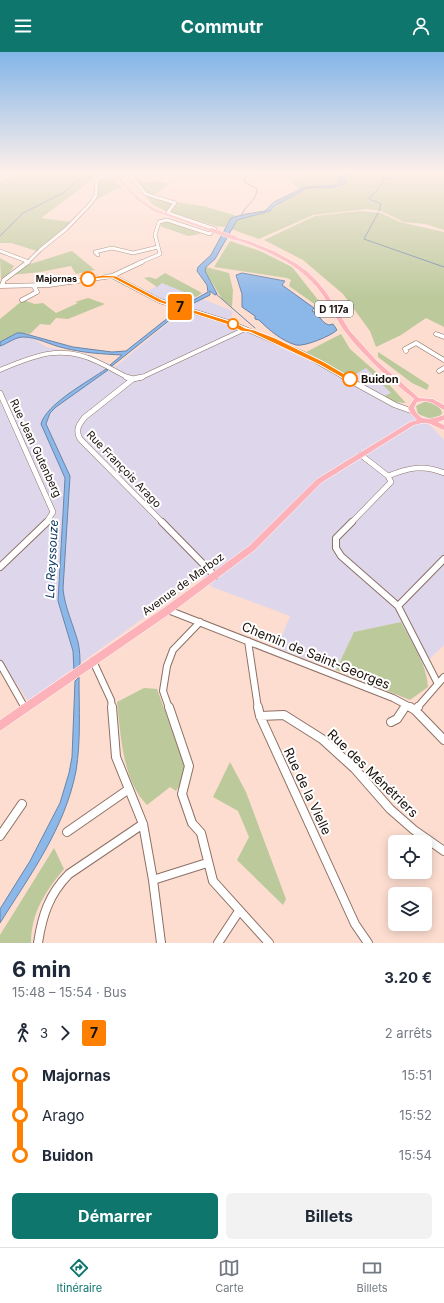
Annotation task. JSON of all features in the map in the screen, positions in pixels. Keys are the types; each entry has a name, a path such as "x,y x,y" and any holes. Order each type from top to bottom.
{"main road":[{"name":"D 117a","path":"167,215 279,255 312,278 324,293 342,324 354,340 418,400"},
{"path":"418,400 433,400 444,397"},
{"name":"Avenue de Marboz","path":"369,450 410,420 412,410 418,400"},
{"path":"433,400 444,407"},
{"path":"412,410 424,420 431,421 444,428"},
{"path":"431,421 444,418"},
{"name":"Avenue de Marboz","path":"0,726 215,576 258,542 314,485 412,423 424,420"}],"street":[{"path":"81,215 72,224 40,250 28,262 4,280 1,286 36,285 112,276 160,254 156,242 155,229 158,223 162,220 167,220 210,234 213,233 215,229 173,215"},
{"path":"98,255 95,252 112,248 130,253 158,247"},
{"path":"0,251 28,262"},
{"path":"112,276 154,299 174,307 238,326 243,330 252,331 273,340 316,360 391,403 412,410"},
{"path":"22,300 37,292 36,285"},
{"name":"Rue François Arago","path":"215,576 78,437 77,432 80,422 133,379 140,378 243,330"},
{"path":"436,334 444,337"},
{"path":"406,351 405,349 416,343 444,360"},
{"path":"0,370 37,355 57,351 86,356 133,379"},
{"path":"439,371 444,368"},
{"name":"Rue Jean Gutenberg","path":"0,393 53,512 48,521 0,567"},
{"path":"361,455 388,476 391,482 336,538 336,548 341,556 398,606 442,681 415,710"},
{"path":"388,476 411,467 423,466 436,468 444,473"},
{"path":"398,606 444,559"},
{"name":"Chemin de Saint-Georges","path":"168,610 406,705 415,710 444,740"},
{"path":"200,622 173,650 167,666 163,691 189,766 182,794 192,823 201,832 207,863 213,881 269,943"},
{"name":"Rue de la Vielle","path":"248,641 254,689 260,716 355,924 368,943"},
{"path":"93,661 111,700 116,757 143,824 153,880 161,943"},
{"path":"0,664 25,708"},
{"path":"391,722 397,719 406,705"},
{"name":"Rue des Ménétriers","path":"260,716 284,715 322,739 355,769 390,809 414,830 444,852"},
{"path":"67,832 129,789"},
{"path":"0,836 22,804"},
{"path":"38,943 40,923 44,908 50,896 61,881 143,824"},
{"path":"153,880 207,863"},
{"path":"218,943 239,911"}],"shaded area":[{"path":"162,283 233,311 230,322 279,339 334,367 366,368 392,393 385,396 394,402 401,403 432,427 444,440 444,645 423,665 401,622 354,632 336,670 277,648 290,616 212,587 202,576 28,701 0,660 0,346 18,337 26,337 34,339 46,347 90,355 115,367 186,308 157,298 146,292"}],"green space":[{"path":"0,215 46,215 41,218 72,222 37,251 11,243 0,243"},
{"path":"178,215 232,215 237,216 231,218 225,227 216,226"},
{"path":"257,215 317,215 259,239 231,229 237,220"},
{"path":"384,215 400,222 444,232 444,327 426,318 401,335 376,347 370,331 343,294 303,260 264,240 315,216"},
{"path":"388,215 444,215 444,230 425,224 404,222"},
{"path":"163,222 169,222 201,234 188,236 160,226"},
{"path":"230,241 260,251 292,267 330,315 289,286 291,280 287,278 214,267"},
{"path":"72,251 95,270 76,274 71,266 40,272 12,275 27,265"},
{"path":"0,258 14,266 8,275 1,279"},
{"path":"206,267 229,273 233,290 232,307 222,299 205,271"},
{"path":"165,273 202,293 196,297 162,283 157,287 144,278 149,277 156,279"},
{"path":"88,298 105,304 68,319 56,318 50,325 40,324 30,334 22,333 0,342 0,319 23,300 35,304 43,303 56,313 78,303 75,302"},
{"path":"341,334 350,349 384,379 406,403 394,402 384,396 391,393 366,368 350,377 306,352"},
{"path":"378,352 429,385 427,390 412,383 378,357"},
{"path":"424,402 433,403 438,406 442,413 441,415 431,419 418,414 416,406"},
{"path":"401,622 422,662 428,687 410,700 336,670 354,632"},
{"path":"144,688 157,689 186,769 184,778 176,791 170,787 147,805 132,783 128,770 124,756 117,702"},
{"path":"230,762 246,792 286,899 283,905 237,860 249,837 238,811 213,797"},
{"path":"54,848 64,869 40,903 33,922 31,943 0,943 0,935"}],"water":[{"path":"244,215 257,215 237,220 215,259 206,267 205,271 217,294 215,295 210,291 210,295 186,307 112,366 110,365 122,355 78,351 59,347 28,337 17,338 0,346 0,342 17,333 22,333 73,347 112,352 126,351 183,306 208,292 207,285 197,271 198,267 211,255 231,218"},
{"path":"242,273 285,281 282,285 314,308 312,311 326,324 333,324 337,330 317,340 300,345 296,345 281,338 259,320 255,319 255,316 242,307 242,294 236,275"},
{"path":"106,369 108,370 56,407 50,413 46,424 70,476 63,589 65,603 79,648 80,667 74,672 73,651 58,601 65,478 41,424 45,416 59,401"},
{"path":"79,677 79,748 71,792 64,812 45,850 0,923 0,909 30,861 60,803 72,757 75,681"}],"waterway":[{"path":"0,236 21,215"},
{"path":"377,215 364,239 444,267"},
{"path":"216,294 255,328"}],"bus line":[{"name":"7","path":"88,279 102,276 112,276 122,280 154,299 234,324 243,330 252,331 273,340 322,363 350,379"}],"place":[{"name":"Majornas","path":"88,279"},
{"name":"Buidon","path":"350,379"}],"water label":[{"name":"La Reyssouze","path":"52,559"}]}
